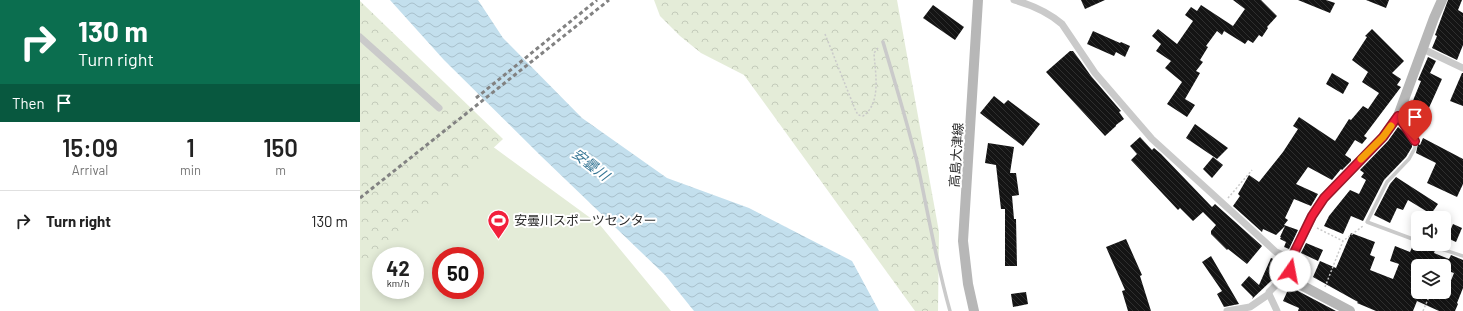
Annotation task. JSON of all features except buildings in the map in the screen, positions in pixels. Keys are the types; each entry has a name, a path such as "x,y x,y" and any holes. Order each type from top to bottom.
{"main road":[{"name":"高島大津線","path":"974,311 968,284 963,241 978,0"},
{"path":"1350,311 1301,285 1290,271 1291,259 1308,224 1324,198 1383,137 1398,116 1442,0"}],"street":[{"path":"1014,0 1031,4 1062,24 1095,73 1152,139 1276,252 1291,259"},
{"path":"360,36 439,108"},
{"path":"1423,49 1463,68"},
{"path":"1227,311 1250,307 1269,294 1269,292 1290,271"},
{"path":"1269,294 1277,311"}],"lane":[{"path":"883,42 917,162 943,289 950,311"},
{"path":"1398,116 1415,141 1415,148 1409,159 1387,182 1367,222 1411,238"},
{"path":"1445,251 1463,256"}],"path":[{"path":"825,34 855,109 858,115 863,116 872,108 876,94 874,52 883,42"},
{"path":"1223,204 1252,170"},
{"path":"1322,296 1343,241 1367,222"},
{"path":"1308,224 1343,241"},
{"path":"1448,259 1450,253"},
{"path":"1423,311 1428,299"}],"green space":[{"path":"654,0 897,0 939,232 938,311 915,311 744,75 701,53 680,36 660,16"},
{"path":"360,1 503,139 387,247 372,247 372,261 360,272"},
{"name":"安曇川スポーツセンター","path":"492,146 600,225 671,311 360,311 360,261 372,251 372,299 424,299 424,247 376,247"}],"water":[{"name":"安曇川","path":"390,0 478,0 503,38 582,118 667,178 749,208 852,261 879,311 694,311 665,275 444,60"}],"railway":[{"path":"476,98 597,0"},
{"path":"360,198 609,0"}],"slow traffic":[{"path":"1361,159 1383,137 1391,126"}],"place":[{"name":"安曇川スポーツセンター","path":"498,240"}],"route":[{"path":"1290,271 1291,259 1312,216 1324,198 1383,137 1398,116 1415,141"}]}
